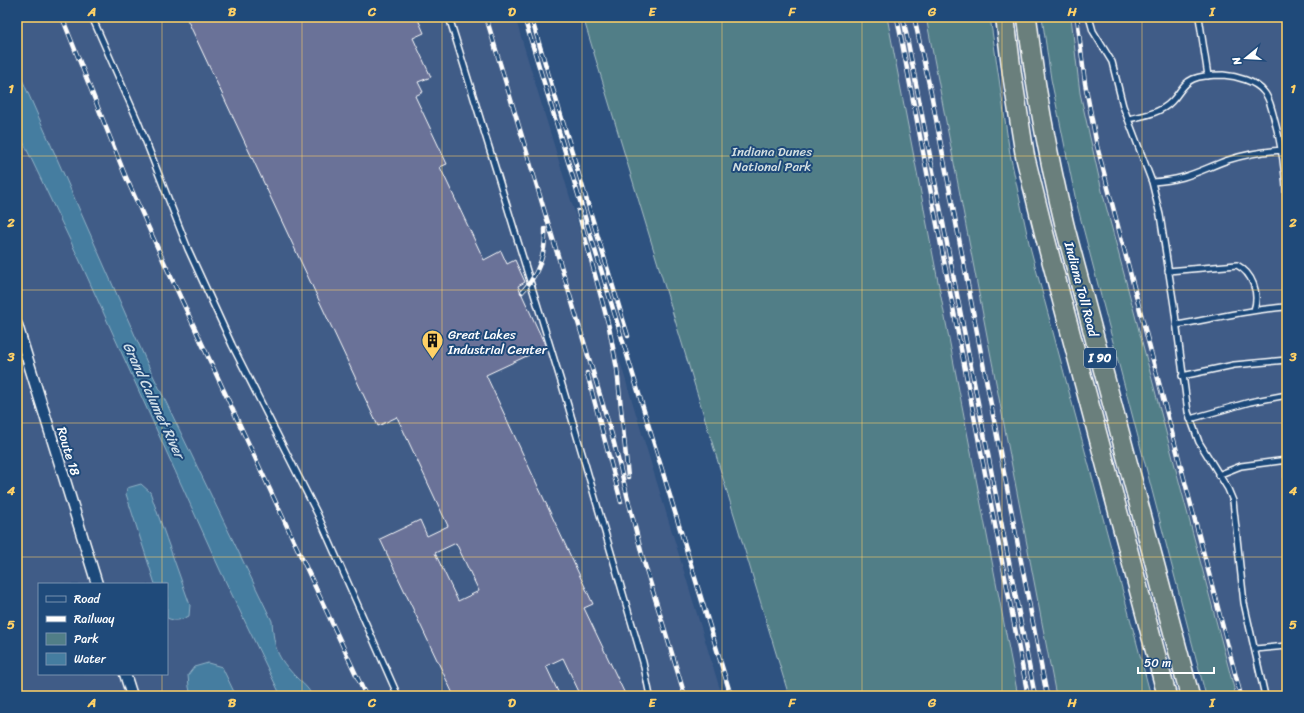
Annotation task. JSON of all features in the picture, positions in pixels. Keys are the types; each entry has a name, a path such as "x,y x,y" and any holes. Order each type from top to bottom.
{"highway":[{"name":"Indiana Toll Road","path":"1004,17 1025,156 1065,271 1190,696"},
{"name":"Indiana Toll Road","path":"1027,17 1033,72 1047,150 1065,271 1167,696"}],"street":[{"name":"Route 18","path":"17,325 97,583"},
{"path":"125,675 132,696"}],"lane":[{"path":"92,17 137,118 188,249 232,345 317,513 398,696"},
{"path":"448,17 562,385 640,654 650,696"},
{"path":"1089,17 1093,31 1112,62 1128,119 1152,182 1160,215 1182,376 1190,419 1199,442 1228,489 1232,501 1244,603 1265,696"},
{"path":"1199,17 1208,76"},
{"path":"1128,119 1157,112 1173,100 1185,83 1194,78 1230,75 1250,81 1266,93 1271,107 1283,150 1287,205"},
{"path":"1152,182 1190,177 1241,156 1283,150"},
{"path":"1168,271 1199,267 1236,265 1246,270 1251,277 1256,297 1254,310"},
{"path":"1176,325 1236,315 1254,310 1287,307"},
{"path":"1182,376 1234,365 1287,360"},
{"path":"1190,419 1250,402 1287,395"},
{"path":"1287,449 1287,479"},
{"path":"1218,475 1247,464 1287,460"},
{"path":"1254,649 1287,646"}],"shaded area":[{"path":"17,17 515,17 722,696 17,696"},
{"path":"887,17 926,17 1056,696 1018,696"},
{"path":"1071,17 1287,17 1287,696 1236,696 1102,191 1080,93"}],"green space":[{"name":"Indiana Dunes National Park","path":"583,17 887,17 1018,696 789,696"},
{"path":"926,17 990,17 1010,154 1029,243 1151,696 1056,696"},
{"path":"1042,17 1071,17 1080,93 1102,191 1236,696 1206,696 1076,201 1051,79"}],"water":[{"name":"Grand Calumet River","path":"17,68 148,365 272,621 275,646 285,664 307,688 312,696 281,696 220,570 80,261 17,129"},
{"path":"141,484 150,492 190,605 189,616 176,620 168,618 168,583 155,583 126,494 127,488"},
{"path":"208,663 222,667 236,696 191,696 188,675 194,667"}],"building":[{"name":"Great Lakes Industrial Center","path":"186,17 417,17 424,33 413,38 431,77 418,82 423,92 415,96 447,164 440,167 484,260 501,251 507,264 515,260 525,282 518,286 546,347 486,375 593,604 584,608 626,696 581,696 563,658 546,666 560,696 454,696 380,539 420,520 427,536 448,526 397,417 378,426","holes":["456,543 479,591 458,601 435,553"]}],"railway":[{"path":"62,17 125,175 366,696"},
{"path":"486,17 612,435 643,559 685,696"},
{"path":"524,17 731,696"},
{"path":"531,17 628,336"},
{"path":"897,17 1028,696"},
{"path":"903,17 1035,696"},
{"path":"914,17 931,93 1047,696"},
{"path":"1077,17 1085,83 1097,146 1241,696"},
{"path":"578,211 609,327 617,369 628,477"},
{"path":"522,292 537,271 540,263 544,247 545,229"},
{"path":"587,373 621,502"}],"place":[{"name":"Great Lakes Industrial Center","path":"432,360"}]}
